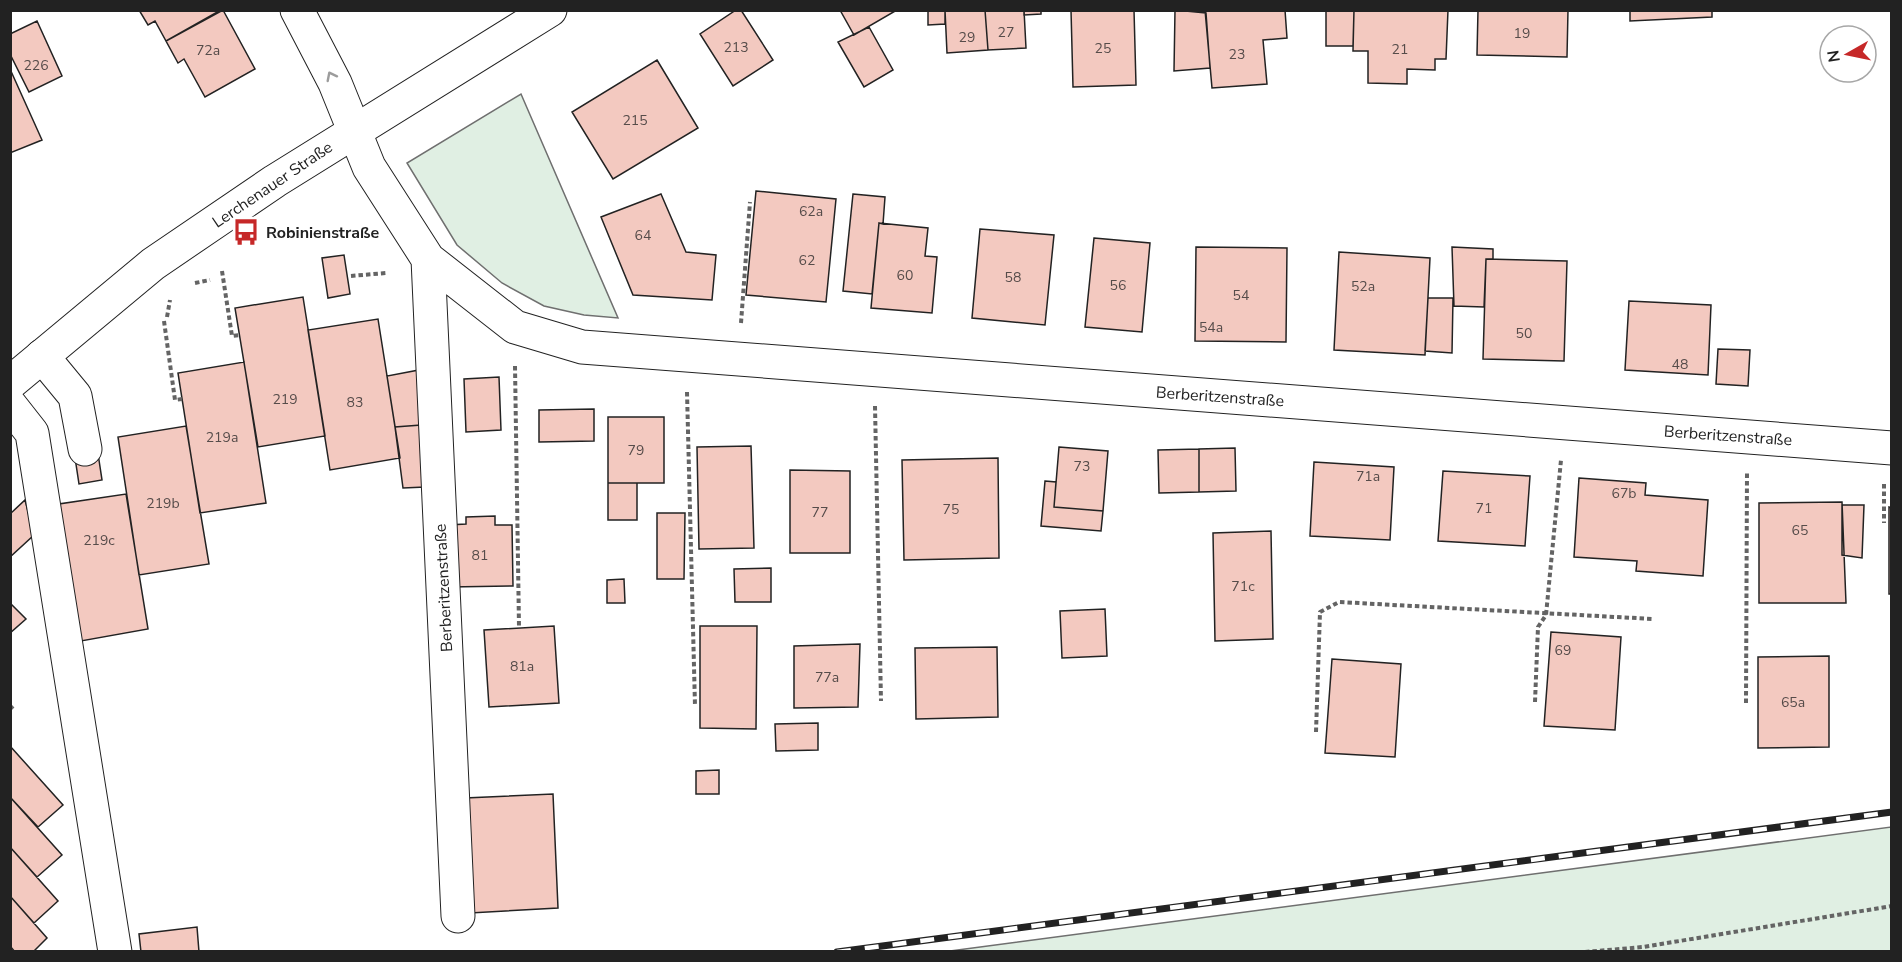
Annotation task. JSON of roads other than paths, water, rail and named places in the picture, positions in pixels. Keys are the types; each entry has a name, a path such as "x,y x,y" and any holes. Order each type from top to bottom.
{"street":[{"name":"Berberitzenstraße","path":"297,10 335,83 369,167 428,260 515,327 582,347 1892,448"},
{"name":"Lerchenauer Straße","path":"10,383 153,264 354,130 550,10"},
{"name":"Berberitzenstraße","path":"428,260 458,916"},
{"path":"42,356 75,396 85,449"},
{"path":"10,405 32,433 115,951"}],"railway":[{"path":"837,952 1892,812"}],"place":[{"name":"Robinienstraße","path":"246,232"}]}
